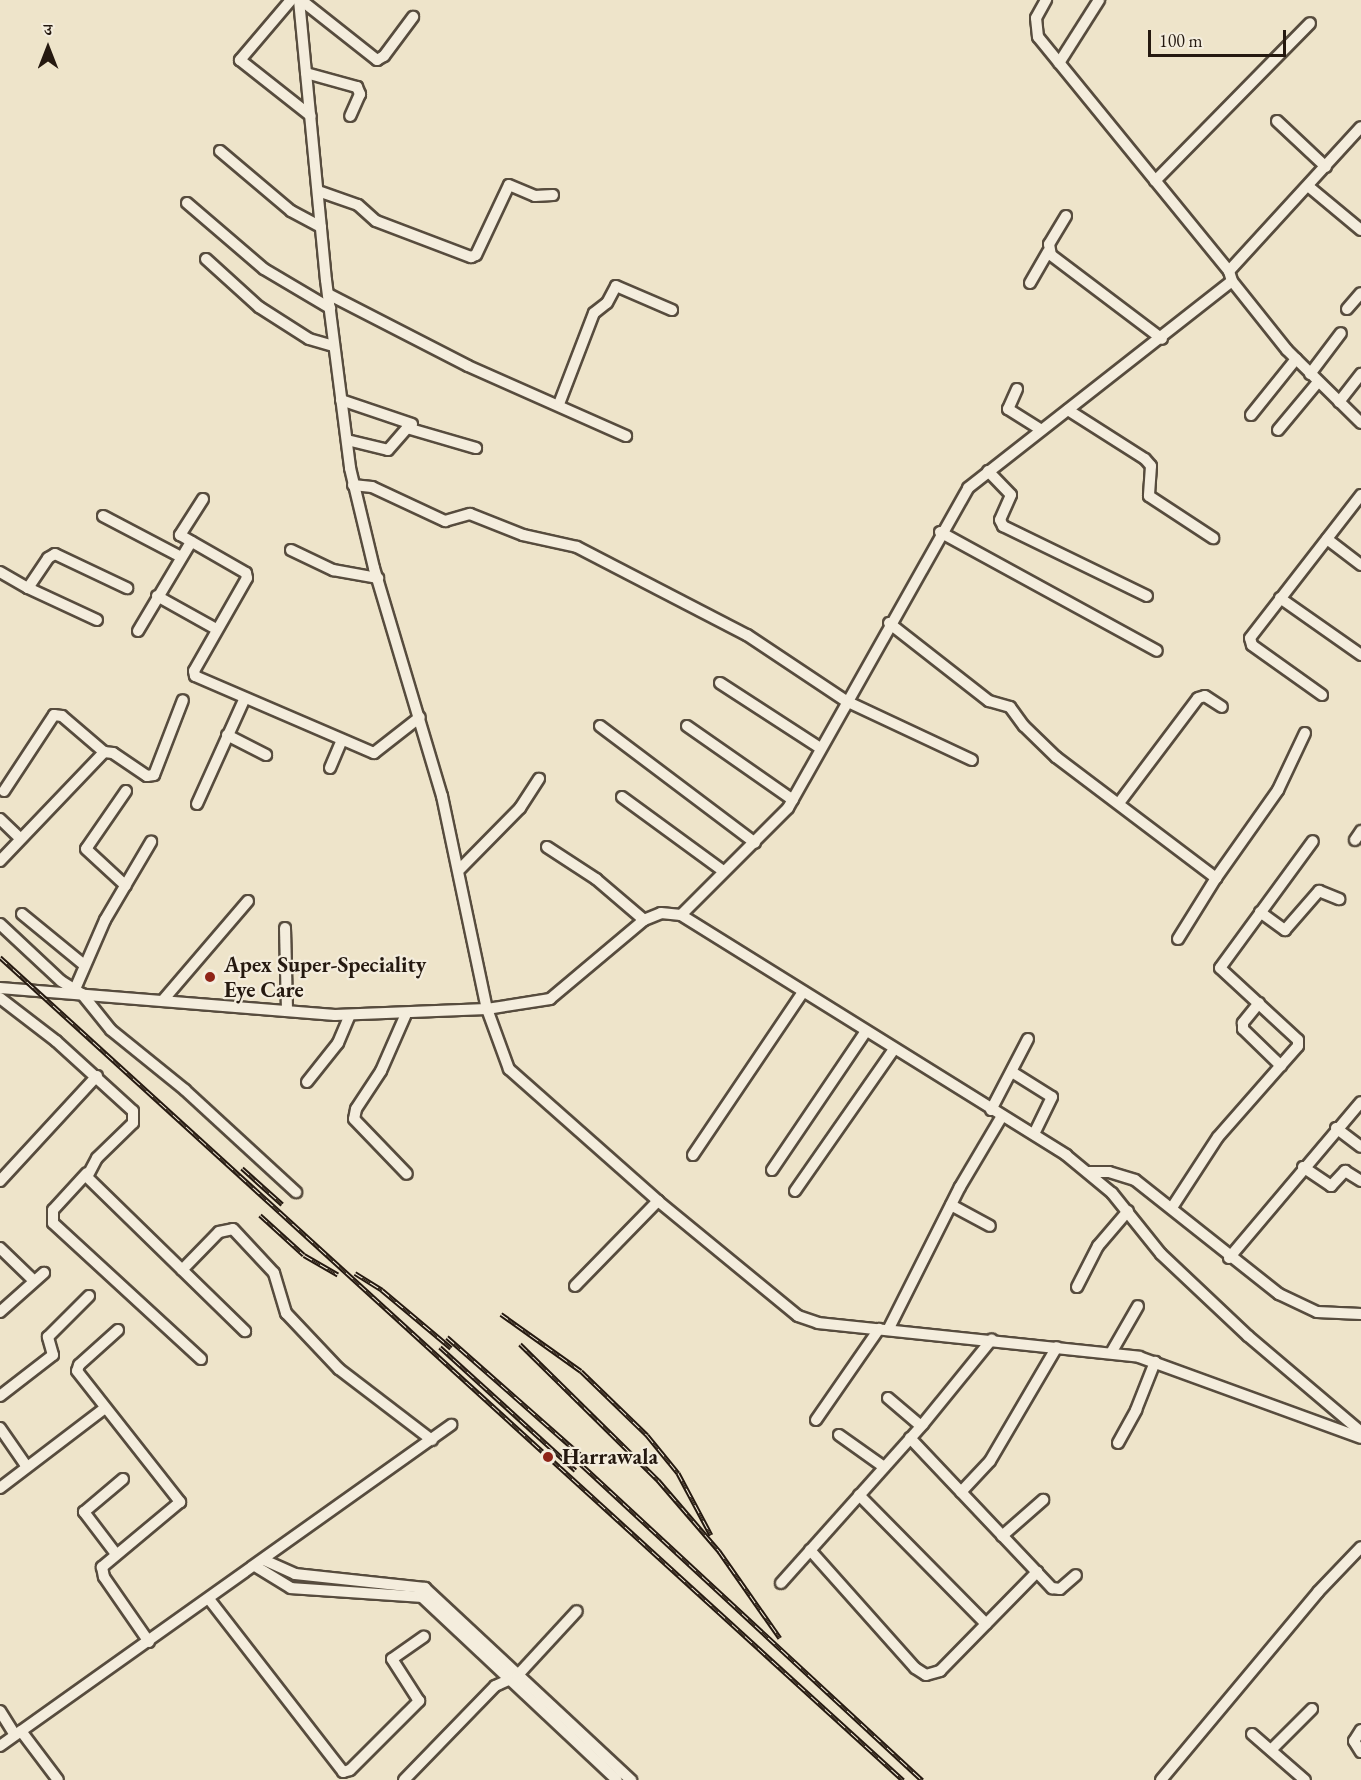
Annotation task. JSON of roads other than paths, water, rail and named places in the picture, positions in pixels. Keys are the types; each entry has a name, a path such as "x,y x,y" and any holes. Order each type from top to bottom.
{"street":[{"path":"291,0 240,60 311,116"},
{"path":"300,0 377,60 384,56 413,17"},
{"path":"300,0 328,294 353,485 420,717 459,869 487,1010 509,1069 773,1300 798,1316 818,1323 992,1339 1111,1353 1155,1362 1361,1438"},
{"path":"1046,0 1036,18 1036,30 1059,63 1296,359 1361,423"},
{"path":"1059,63 1099,0"},
{"path":"1155,181 1310,23"},
{"path":"306,72 357,87 360,94 350,116"},
{"path":"1277,121 1326,167"},
{"path":"681,915 723,871 755,843 793,800 940,532 968,488 1162,339 1231,276 1361,127"},
{"path":"220,152 291,211 321,227"},
{"path":"318,191 358,205 376,221 471,257 480,247 507,187 515,185 538,197 553,195"},
{"path":"1308,186 1361,230"},
{"path":"187,203 256,263 330,308"},
{"path":"1030,283 1066,216"},
{"path":"1048,252 1162,339"},
{"path":"206,260 259,307 309,339 334,346"},
{"path":"559,404 594,314 607,303 616,286 672,310"},
{"path":"1347,309 1361,293"},
{"path":"328,294 468,366 559,404 626,436"},
{"path":"1278,430 1341,333"},
{"path":"1251,415 1296,359"},
{"path":"1339,402 1361,374"},
{"path":"1017,388 1008,409 1041,430"},
{"path":"341,400 412,424"},
{"path":"1068,410 1145,459 1151,466 1149,496 1213,538"},
{"path":"347,440 388,450 406,428 476,448"},
{"path":"988,471 1011,495 1000,520 1003,526 1148,596"},
{"path":"353,485 372,487 445,521 470,513 523,535 577,547 747,635 846,701 972,760"},
{"path":"1322,695 1250,641 1280,598 1361,495"},
{"path":"204,499 180,529 180,535 246,573 194,671 195,676 244,700 374,753 420,717"},
{"path":"103,516 181,557"},
{"path":"940,532 1157,651"},
{"path":"1327,539 1361,565"},
{"path":"138,631 191,542"},
{"path":"291,550 333,570 378,578"},
{"path":"28,588 48,558 55,554 127,588"},
{"path":"0,572 28,588 97,620"},
{"path":"157,596 216,628"},
{"path":"1280,598 1361,655"},
{"path":"889,623 989,701 1010,707 1024,726 1056,757 1216,878"},
{"path":"720,682 820,748"},
{"path":"1119,803 1197,698 1205,696 1222,707"},
{"path":"4,790 54,715 62,716 104,752 113,753 151,777 183,700"},
{"path":"197,804 244,700"},
{"path":"600,726 755,843"},
{"path":"687,726 793,800"},
{"path":"1178,939 1216,878 1278,790 1305,734"},
{"path":"227,735 266,755"},
{"path":"330,768 342,740"},
{"path":"0,861 104,752"},
{"path":"459,869 520,807 539,779"},
{"path":"126,791 86,849 126,886"},
{"path":"622,796 723,871"},
{"path":"0,819 20,838"},
{"path":"1173,1206 1218,1137 1299,1043 1220,968 1313,841"},
{"path":"78,991 83,964 150,842"},
{"path":"547,848 596,879 644,920"},
{"path":"1260,912 1285,930 1319,891 1339,899"},
{"path":"164,999 248,901"},
{"path":"0,988 78,991 351,1015 487,1010 550,999 566,990 644,920 661,913 681,915 991,1110 1034,1134 1089,1172 1128,1211 1161,1254 1225,1315 1361,1432"},
{"path":"22,914 83,964"},
{"path":"0,924 78,991 111,1030 193,1097 296,1192"},
{"path":"285,928 287,1010"},
{"path":"693,1155 803,992"},
{"path":"0,998 97,1076 133,1111 135,1119 53,1209 52,1223 201,1359"},
{"path":"1259,1004 1243,1023 1243,1029 1281,1066"},
{"path":"406,1014 381,1071 356,1109 354,1119 407,1174"},
{"path":"307,1082 338,1043 351,1015"},
{"path":"772,1170 866,1031"},
{"path":"991,1110 1028,1039"},
{"path":"795,1191 894,1049"},
{"path":"1012,1072 1052,1097 1034,1134"},
{"path":"0,1181 97,1076"},
{"path":"1229,1258 1303,1167 1361,1102"},
{"path":"816,1420 883,1330 1002,1116"},
{"path":"1336,1128 1361,1147"},
{"path":"1303,1167 1331,1186 1344,1171 1361,1181"},
{"path":"1089,1172 1121,1174 1173,1206 1229,1258 1279,1294 1310,1309 1361,1314"},
{"path":"87,1173 90,1181 245,1331"},
{"path":"575,1286 658,1201"},
{"path":"951,1205 990,1226"},
{"path":"1077,1287 1098,1246 1128,1211"},
{"path":"182,1270 219,1232 233,1229 274,1273 286,1313 339,1369 432,1440"},
{"path":"0,1248 34,1281"},
{"path":"0,1312 44,1273"},
{"path":"1,1393 53,1355 48,1337 88,1296"},
{"path":"1111,1353 1138,1306"},
{"path":"118,1330 77,1368 105,1408 180,1502 116,1554 101,1572 148,1642"},
{"path":"781,1583 921,1426 992,1339"},
{"path":"961,1492 990,1461 1057,1347"},
{"path":"1118,1443 1134,1416 1155,1362"},
{"path":"888,1398 921,1426"},
{"path":"0,1488 105,1408"},
{"path":"0,1746 451,1425"},
{"path":"0,1428 27,1467"},
{"path":"839,1435 884,1467"},
{"path":"910,1438 1055,1590 1076,1575"},
{"path":"116,1554 84,1512 123,1479"},
{"path":"859,1495 986,1624"},
{"path":"1002,1536 1043,1500"},
{"path":"1161,1780 1318,1592 1361,1547"},
{"path":"810,1550 915,1668 926,1676 939,1671 1037,1572"},
{"path":"259,1563 291,1588 423,1593 616,1780"},
{"path":"209,1599 344,1772 350,1770 419,1701 392,1659 424,1637"},
{"path":"404,1780 477,1703 512,1678 577,1611"},
{"path":"512,1678 631,1780"},
{"path":"1271,1750 1312,1709"},
{"path":"0,1711 58,1780"},
{"path":"1361,1730 1354,1741 1361,1752"},
{"path":"1252,1734 1305,1780"}],"railway":[{"path":"0,957 903,1780"},
{"path":"242,1168 282,1204"},
{"path":"260,1215 304,1255 338,1275"},
{"path":"355,1273 382,1290 451,1348"},
{"path":"501,1314 581,1371 647,1435 678,1473 711,1535"},
{"path":"447,1337 582,1456"},
{"path":"520,1344 658,1480 719,1551 780,1638"},
{"path":"440,1347 575,1470"},
{"path":"570,1454 922,1780"}],"place":[{"name":"Apex Super-Speciality Eye Care","path":"210,977"},
{"name":"Harrawala","path":"548,1457"}]}
